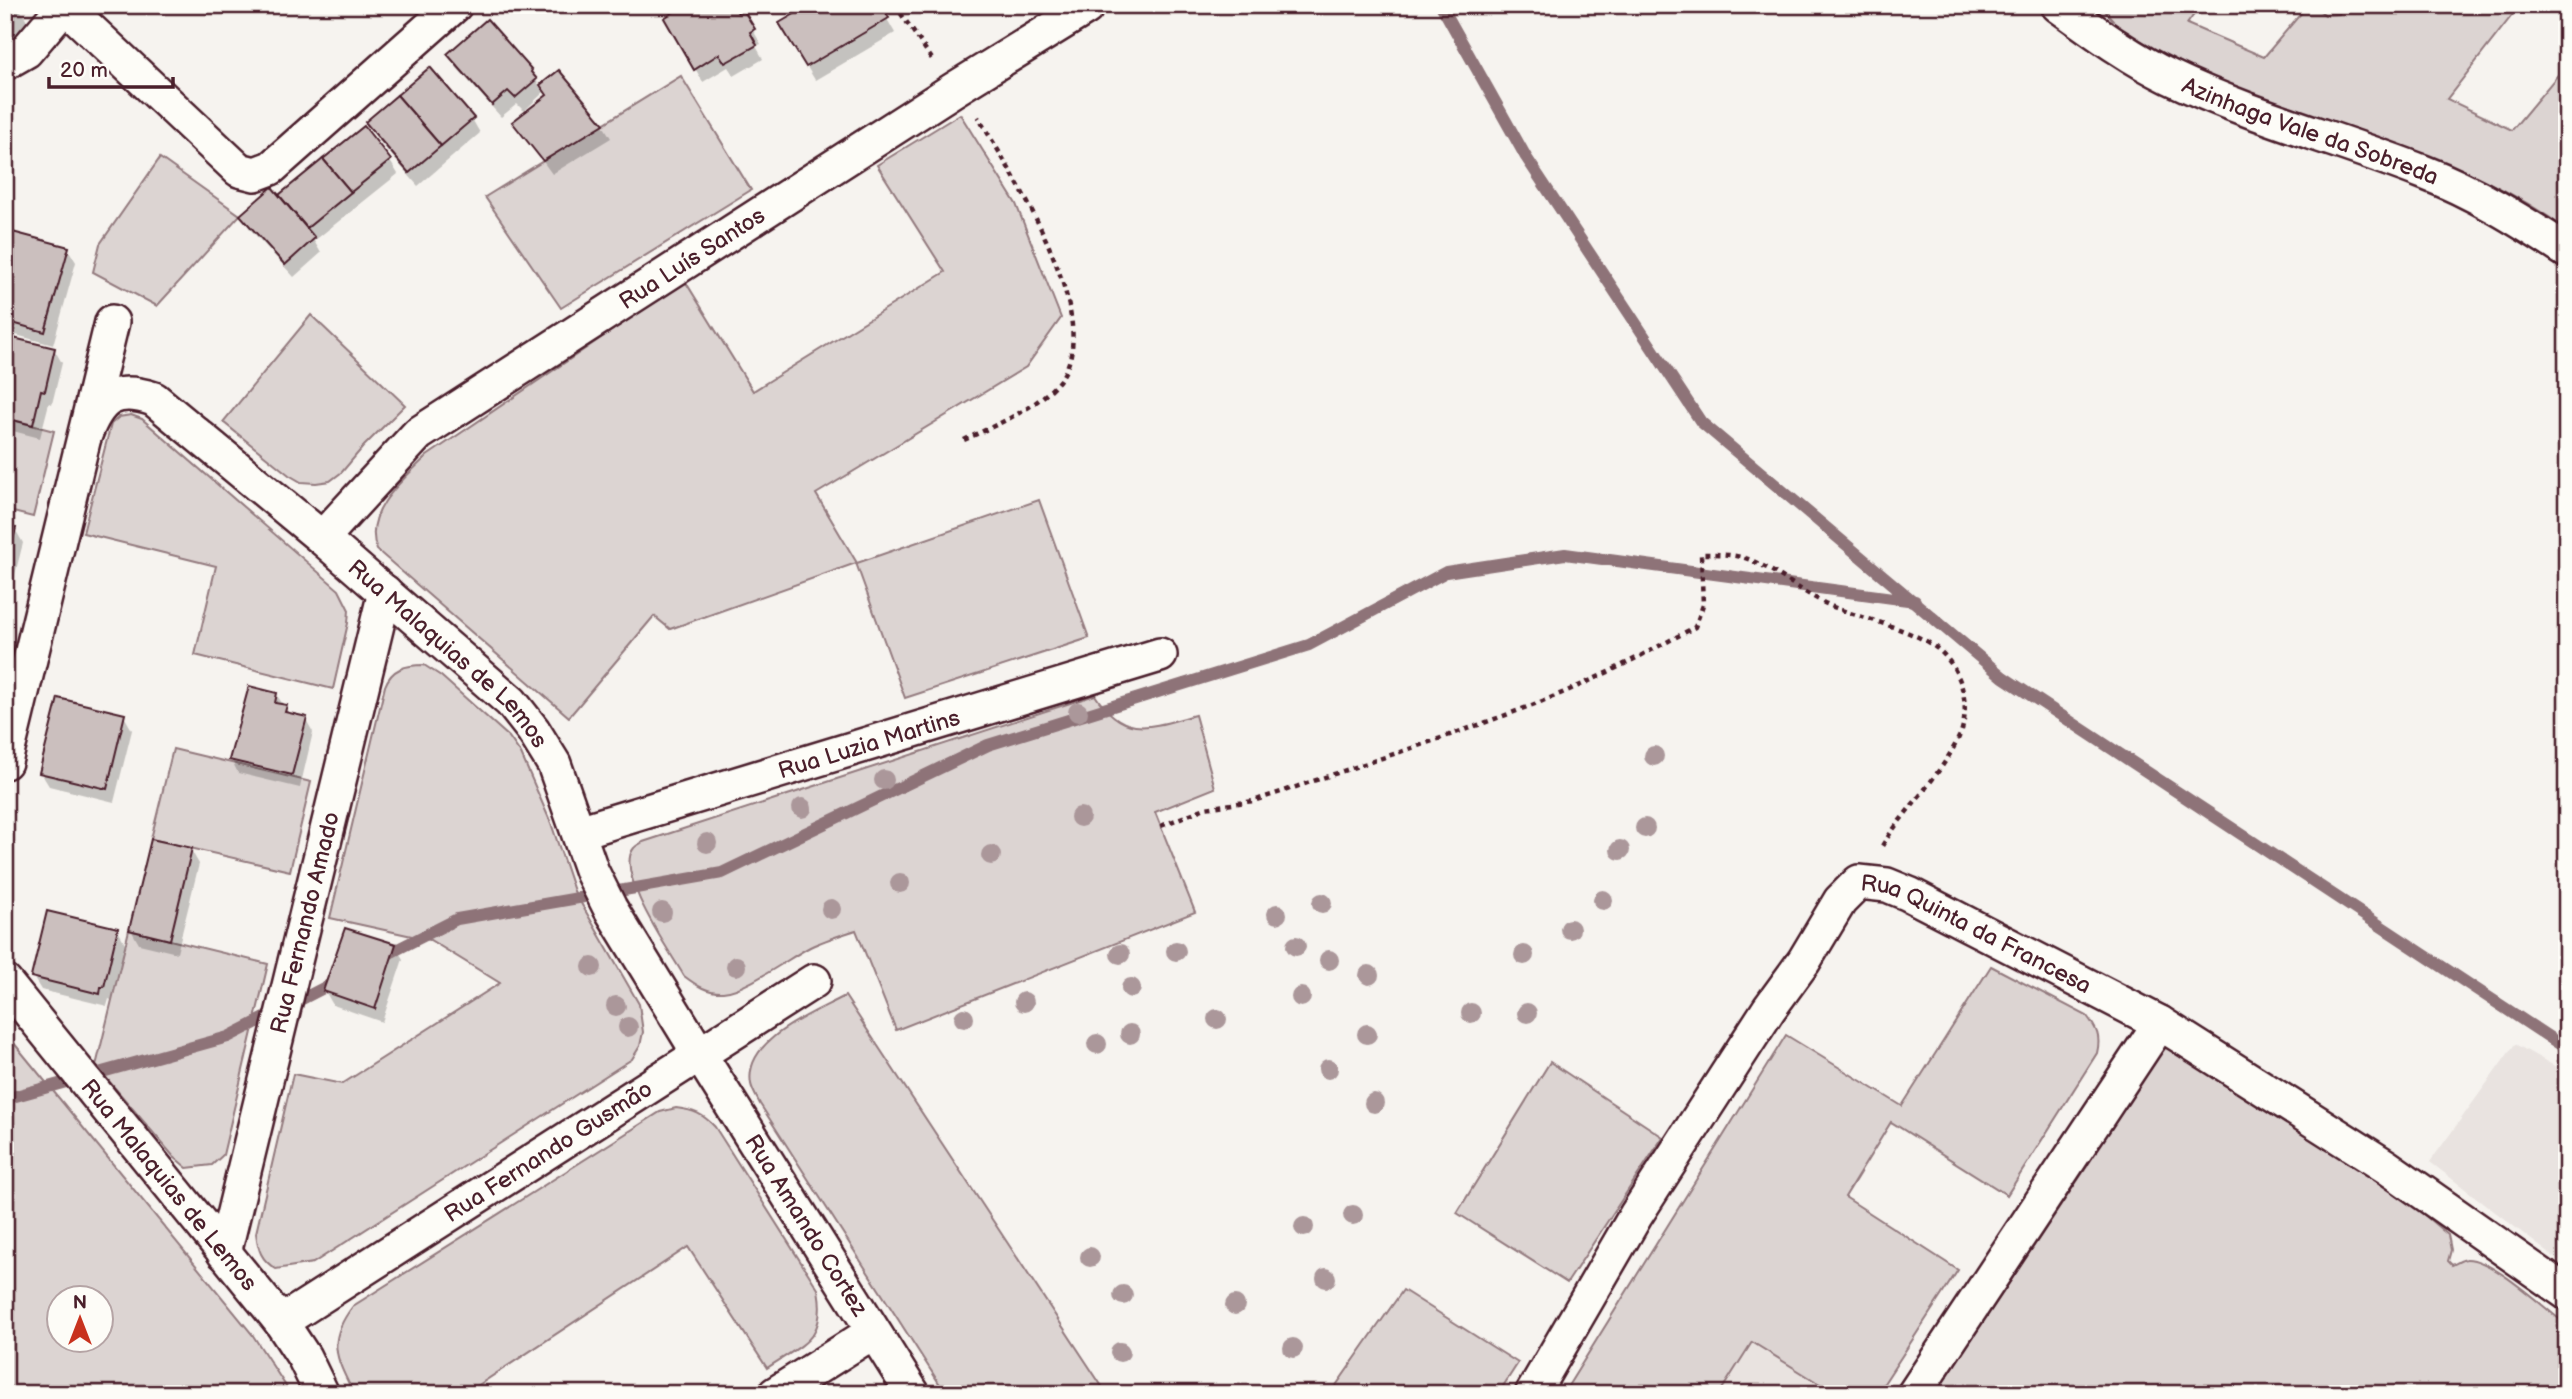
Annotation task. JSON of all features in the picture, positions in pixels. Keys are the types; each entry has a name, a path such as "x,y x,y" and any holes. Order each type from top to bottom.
{"street":[{"path":"5,63 26,51 65,6 239,170 255,174 271,168 455,5"},
{"name":"Azinhaga Vale da Sobreda","path":"2058,5 2113,45 2168,76 2233,104 2425,172 2502,208 2567,251"},
{"name":"Rua Luís Santos","path":"322,538 418,434 953,90 1086,8"},
{"name":"Rua Malaquias de Lemos","path":"5,762 11,713 85,435 112,321"},
{"name":"Rua Malaquias de Lemos","path":"85,435 93,414 105,401 119,394 138,394 154,399 386,592 511,702 533,730 554,764 592,872 610,908 699,1055"},
{"name":"Rua Fernando Amado","path":"224,1253 386,592"},
{"name":"Rua Luzia Martins","path":"579,832 1160,655"},
{"name":"Rua Quinta da Francesa","path":"1532,1394 1644,1203 1769,1009 1804,961 1840,901 1859,882 1887,885 1909,894 2160,1023 2387,1167 2567,1293"},
{"name":"Rua Fernando Gusmão","path":"281,1322 814,981"},
{"name":"Rua Malaquias de Lemos","path":"5,982 281,1322 304,1357 322,1394"},
{"path":"1914,1394 2160,1023"},
{"name":"Rua Amando Cortez","path":"699,1055 914,1394"},
{"path":"775,1394 873,1332"}],"path":[{"path":"895,5 953,90 971,107 1027,199 1065,291 1073,330 1071,358 1060,380 1035,404 964,440"},
{"path":"1161,825 1205,808 1253,801 1282,792 1455,733 1552,697 1635,659 1695,627 1703,605 1701,554 1721,554 1746,558 1833,607 1925,641 1945,654 1955,670 1962,688 1965,710 1960,735 1947,758 1897,822 1859,882"}],"shaded area":[{"path":"2100,5 2201,5 2187,24 2264,57 2308,5 2318,5 2318,9 2325,15 2339,14 2343,5 2520,5 2447,99 2512,130 2567,64 2567,230 2527,203 2440,161 2258,98 2200,74 2111,22 2113,20"},
{"path":"681,76 751,190 561,308 485,197"},
{"path":"960,114 1016,204 1061,318 1026,367 816,494 857,563 1039,500 1089,638 905,698 856,563 670,629 654,616 569,717 377,550 374,536 380,510 397,486 427,456 685,281 753,391 945,272 877,165"},
{"path":"160,158 240,215 157,306 93,272 100,244"},
{"path":"311,315 405,405 342,472 330,481 316,483 301,482 289,475 223,422"},
{"path":"131,415 142,419 339,590 349,610 333,689 195,655 216,566 83,533 111,424 119,417"},
{"path":"5,418 54,431 33,517 5,510"},
{"path":"424,665 441,676 509,737 521,754 551,823 574,891 639,1004 643,1032 640,1046 632,1059 313,1263 276,1269 261,1254 256,1233 293,1074 342,1084 500,983 430,940 330,918 385,686 396,671"},
{"path":"1095,695 1117,719 1128,724 1152,726 1195,715 1215,788 1155,812 1195,912 896,1030 856,930 810,947 743,986 723,992 712,991 684,976 637,893 631,875 630,859 634,848 643,842"},
{"path":"173,749 311,782 290,871 151,839"},
{"path":"129,930 268,964 223,1155 212,1165 187,1168 174,1157 96,1066"},
{"path":"1991,966 2087,1016 2097,1033 2097,1053 2007,1195 1891,1122 1845,1197 1958,1270 1877,1394 1836,1394 1752,1342 1719,1394 1563,1394 1786,1035 1902,1106"},
{"path":"845,996 1107,1394 946,1394 760,1104 751,1084 751,1068 769,1041 800,1019"},
{"path":"13,1042 252,1334 291,1394 5,1394 5,1252 12,1246 5,1238 5,1048"},
{"path":"2515,1044 2567,1073 2567,1267 2430,1162"},
{"path":"2180,1049 2383,1180 2448,1235 2451,1250 2448,1261 2452,1265 2467,1259 2490,1267 2519,1286 2567,1325 2567,1394 1935,1394 2088,1165 2082,1159 2154,1051"},
{"path":"1550,1062 1663,1137 1567,1283 1457,1213"},
{"path":"676,1108 698,1113 715,1127 818,1289 819,1319 810,1338 767,1368 688,1247 465,1394 354,1394 342,1370 337,1350 339,1329 353,1306 660,1112"},
{"path":"1403,1290 1518,1363 1498,1394 1330,1394"},
{"path":"1752,1342 1836,1394 1719,1394"}],"building":[{"path":"5,5 19,5 5,24"},
{"path":"685,5 733,5 738,13 744,11 755,29 750,32 757,45 725,63 719,54 694,70 664,18"},
{"path":"810,5 881,5 889,18 806,67 779,23"},
{"path":"487,19 537,79 515,98 508,91 492,105 447,54"},
{"path":"430,67 474,118 441,146 397,95"},
{"path":"559,70 604,124 543,161 512,122 547,95 540,85"},
{"path":"397,95 441,146 409,173 365,122"},
{"path":"364,126 391,160 351,192 323,159"},
{"path":"323,159 351,192 307,228 279,195"},
{"path":"272,187 315,238 285,265 240,215"},
{"path":"5,230 69,247 45,332 5,321"},
{"path":"5,336 55,348 45,391 41,390 33,425 5,418"},
{"path":"5,525 16,528 5,572"},
{"path":"249,686 277,693 275,703 287,705 285,712 307,717 292,775 229,760"},
{"path":"58,698 125,714 107,789 39,773"},
{"path":"151,839 192,848 170,940 129,930"},
{"path":"47,911 118,928 100,994 31,977"},
{"path":"345,928 396,944 375,1009 323,991"}],"waterway":[{"path":"1441,5 1526,157 1701,422 2003,677 2567,1049"},
{"path":"380,958 457,919 722,873 988,745 1309,645 1446,572 1565,554 1915,601"},
{"path":"5,1099 228,1037 339,980"}]}
